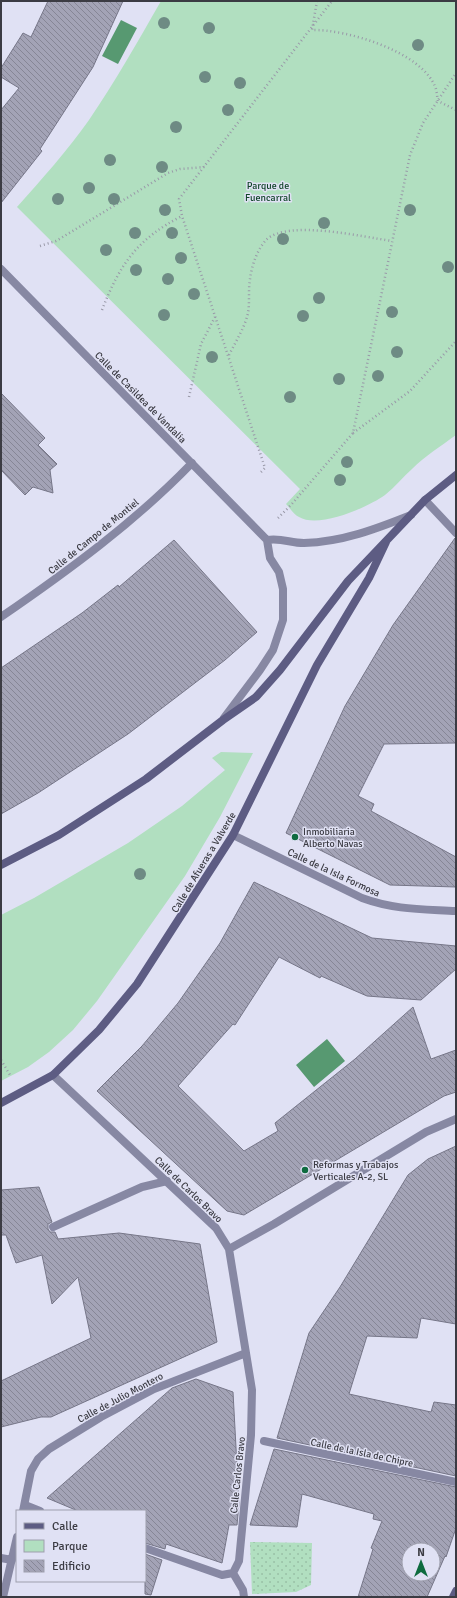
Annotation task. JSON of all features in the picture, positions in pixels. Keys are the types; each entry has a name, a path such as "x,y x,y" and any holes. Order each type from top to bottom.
{"street":[{"name":"Calle de Casildea de Vandalia","path":"1,269 267,540"},
{"name":"Calle de Campo de Montiel","path":"1,618 69,570 168,488 192,463"},
{"name":"Calle de Afueras a Valverde","path":"1,865 59,835 146,779 223,720 256,697 280,670 348,581 425,500 456,475"},
{"path":"425,500 456,533"},
{"path":"223,720 273,650 283,620 283,589 279,572 270,558 267,540 280,538 302,543 339,540 375,530 412,514"},
{"name":"Calle de Afueras a Valverde","path":"1,1103 53,1075 100,1030 137,984 233,835 317,665 370,578 386,542"},
{"name":"Calle de la Isla Formosa","path":"233,835 362,898 383,905 456,911"},
{"name":"Calle de Carlos Bravo","path":"53,1075 216,1228 229,1249 246,1352"},
{"path":"229,1249 274,1224 426,1132 456,1119"},
{"path":"53,1227 142,1187 167,1181"},
{"name":"Calle de Julio Montero","path":"24,1508 31,1471 38,1459 49,1449 101,1417 154,1389 246,1352"},
{"name":"Calle Carlos Bravo","path":"234,1573 239,1561 251,1435 252,1390 246,1352"},
{"name":"Calle de la Isla de Chipre","path":"264,1441 456,1482"},
{"path":"24,1508 35,1510"},
{"path":"2,1597 16,1542"},
{"path":"146,1548 222,1575 234,1573 243,1590 244,1597"},
{"path":"1,1558 12,1560"},
{"path":"453,1597 456,1591"}],"path":[{"path":"312,30 317,1"},
{"path":"261,472 265,468 182,216 179,199 312,30 332,1"},
{"path":"312,30 328,29 357,36 390,47 412,61 427,75 436,88 438,101"},
{"path":"353,433 410,155 424,123 456,73"},
{"path":"438,101 456,110"},
{"path":"40,246 56,241 168,173 180,169 205,166"},
{"path":"102,310 109,293 130,255 144,240 182,216"},
{"path":"229,355 248,313 250,280 258,251 267,239 282,232 300,230 319,231 392,241"},
{"path":"188,397 201,344 215,316"},
{"path":"278,518 353,433 410,391 456,341"},
{"path":"1,1060 10,1076"}],"green space":[{"name":"Parque de Fuencarral","path":"161,1 456,1 456,435 422,460 385,495 367,505 343,515 318,520 308,520 295,515 286,504 300,489 17,207 63,154 99,106"},
{"path":"221,752 253,753 220,817 185,876 97,1001 73,1030 49,1052 28,1067 1,1081 1,915 34,898 128,843 182,806 225,770 212,758"},
{"path":"250,1542 312,1543 311,1585 296,1592 252,1594"}],"shaded area":[{"path":"121,20 137,28 118,64 102,56"},
{"path":"327,1039 345,1061 314,1087 296,1065"}],"building":[{"path":"48,1 123,1 93,67 40,149 42,151 1,203 1,110 19,88 1,77 1,68 23,33 31,37"},
{"path":"1,393 45,438 38,445 57,464 50,470 53,493 33,487 25,495 1,470"},
{"path":"455,538 456,743 384,744 358,796 374,804 371,811 456,857 456,887 390,885 286,833 345,706 393,625"},
{"path":"174,540 257,632 225,660 128,734 38,793 1,814 1,668 82,613 118,585 119,587"},
{"path":"254,882 372,938 456,946 456,969 421,1000 367,996 321,976 320,978 279,957 235,1025 233,1024 178,1086 244,1151 278,1131 275,1123 355,1059 413,1007 431,1059 456,1050 456,1092 444,1096 244,1215 227,1211 97,1091 142,1046 178,1003 220,943"},
{"path":"456,1146 456,1324 421,1318 417,1338 367,1336 349,1394 431,1412 434,1402 456,1405 456,1476 277,1438 309,1333 340,1287 408,1175 428,1159"},
{"path":"39,1187 52,1222 48,1224 48,1229 50,1232 55,1232 58,1239 119,1233 200,1244 217,1342 51,1417 41,1417 1,1427 1,1381 91,1338 78,1277 52,1304 42,1255 16,1263 6,1235 1,1235 1,1190"},
{"path":"196,1379 233,1392 239,1503 237,1525 229,1525 222,1563 166,1544 165,1549 146,1543 146,1510 76,1510 47,1498 172,1388"},
{"path":"274,1449 456,1487 456,1528 446,1557 445,1556 441,1565 441,1542 401,1542 401,1582 434,1582 427,1597 358,1597 373,1549 371,1548 382,1521 373,1519 374,1514 302,1494 297,1527 250,1525"},
{"path":"146,1554 162,1560 151,1595 145,1594"}],"place":[{"name":"Inmobiliaria Alberto Navas","path":"295,837"},
{"name":"Reformas y Trabajos Verticales A-2, SL","path":"305,1170"}]}
